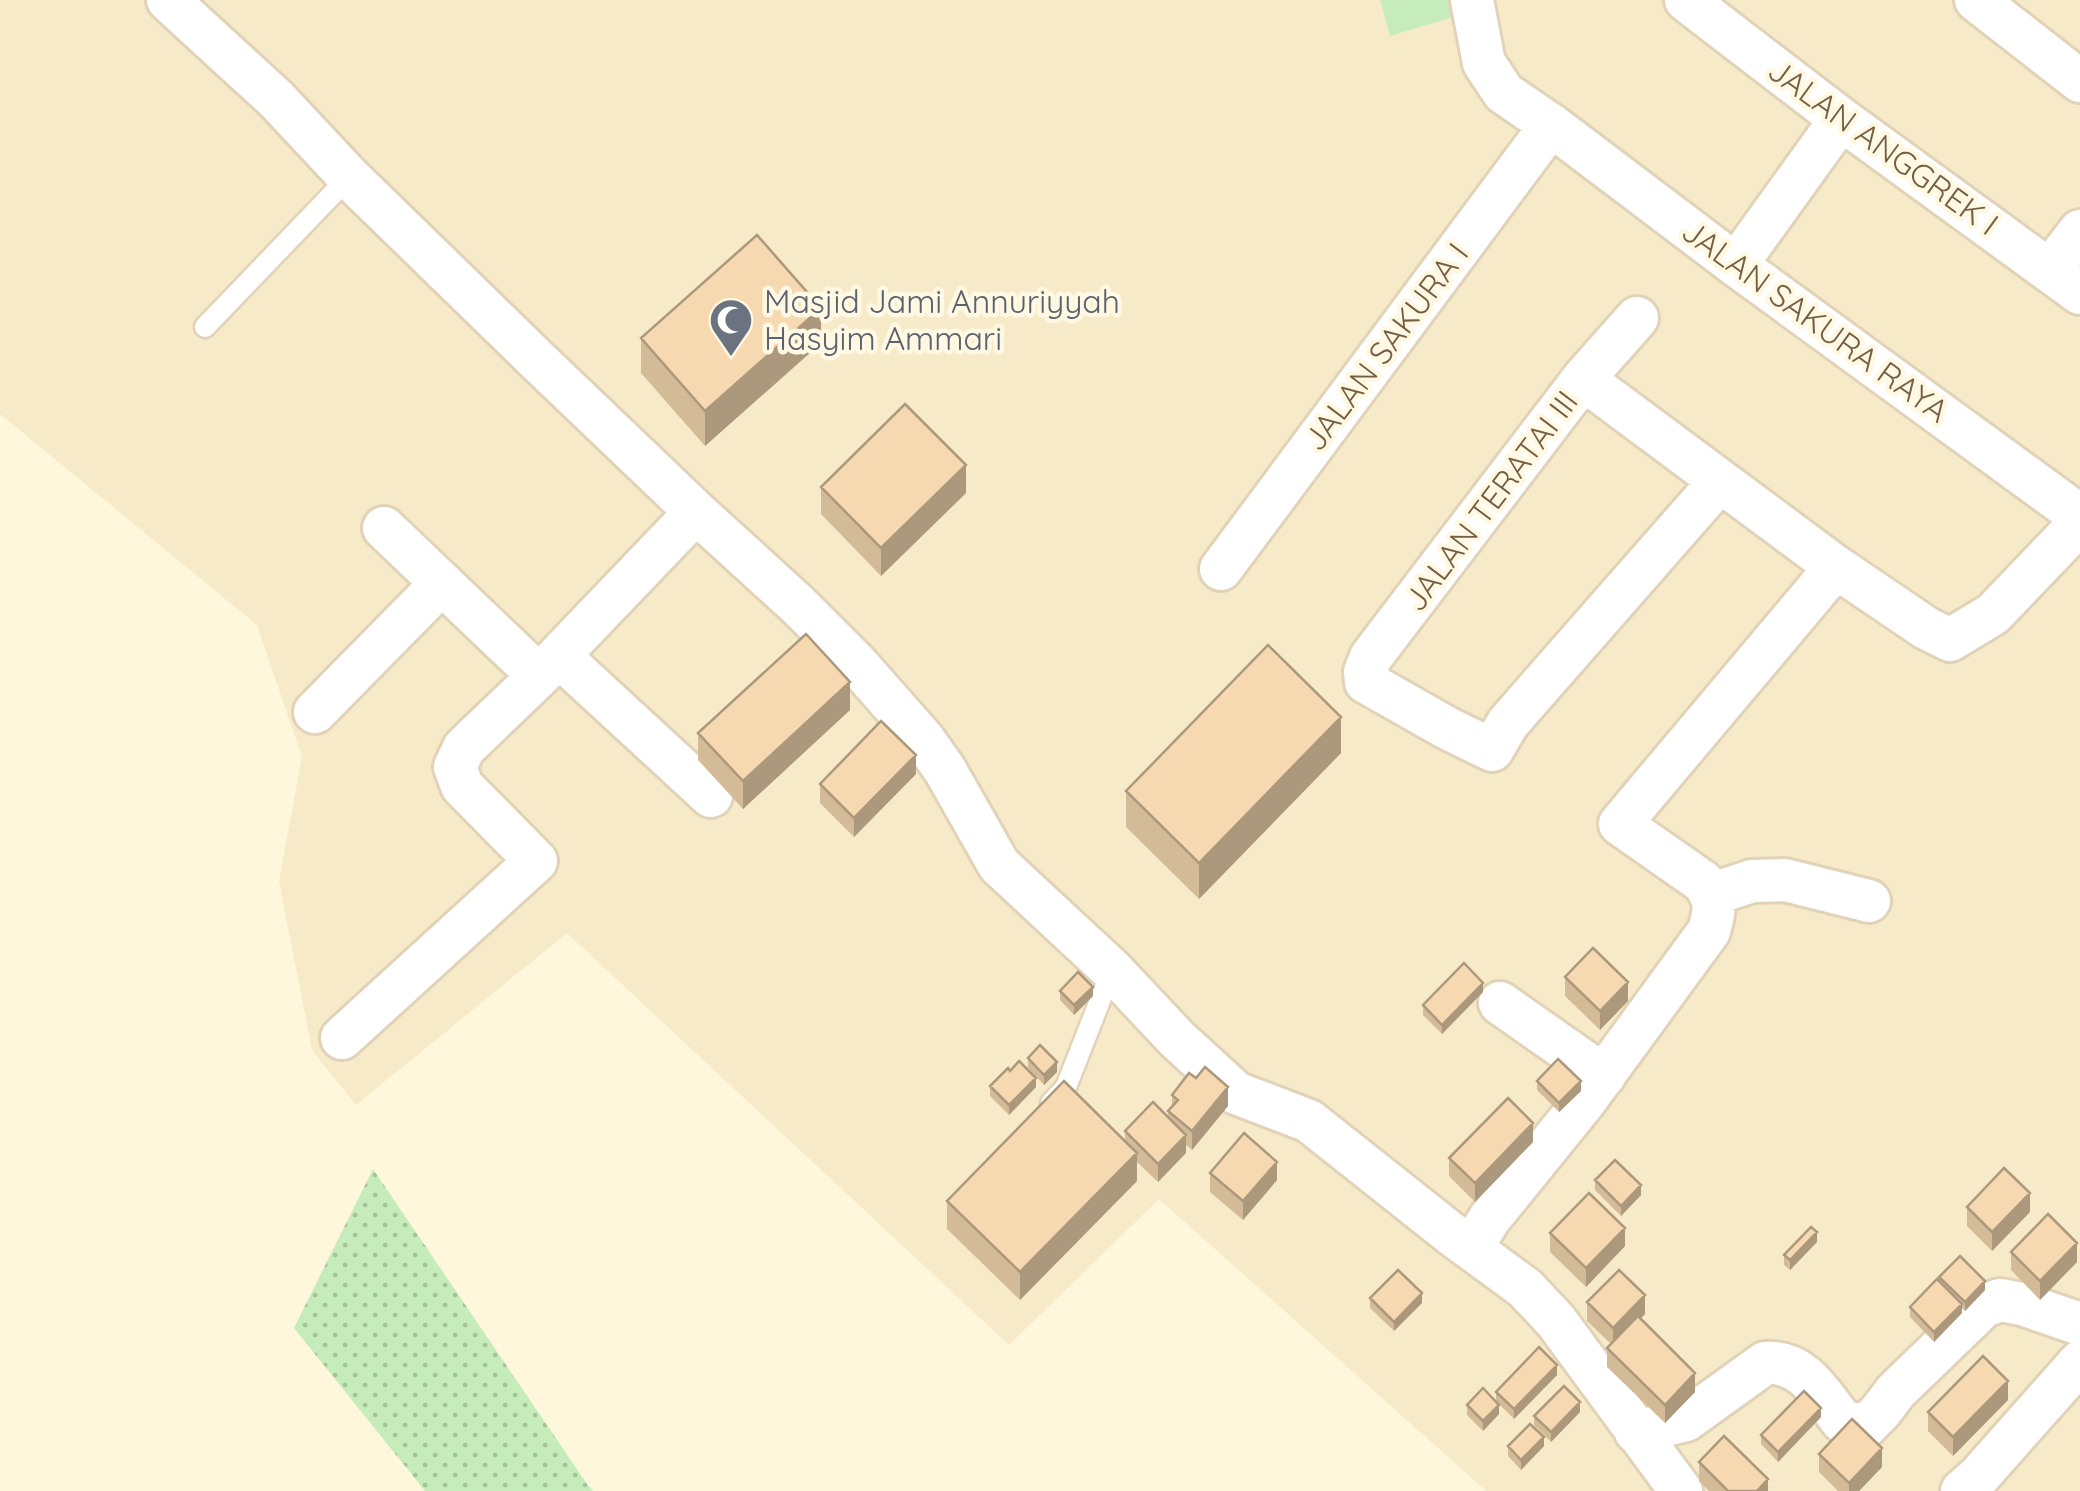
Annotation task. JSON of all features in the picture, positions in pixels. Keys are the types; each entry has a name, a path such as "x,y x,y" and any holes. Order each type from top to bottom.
{"street":[{"path":"168,0 276,99 349,177 856,663 945,770 998,865 1112,970 1177,1038 1236,1092 1309,1121 1525,1288 1556,1320 1680,1491"},
{"name":"JALAN SAKURA RAYA","path":"1472,0 1484,63 1504,94 1551,125 2080,520"},
{"name":"JALAN ANGGREK I","path":"1686,0 2065,282"},
{"path":"1976,0 2080,81"},
{"path":"1736,265 1841,118"},
{"name":"JALAN SAKURA I","path":"1221,569 1551,125"},
{"path":"2065,282 2080,231"},
{"name":"JALAN TERATAI III","path":"1637,318 1582,379 1372,657 1365,672 1366,682 1492,750 1508,723 1720,482"},
{"path":"1582,379 1836,567 1950,640 1993,614 2080,520"},
{"path":"342,1038 536,861 462,786 455,767 464,748 549,666 696,512"},
{"path":"384,528 442,583 711,796"},
{"path":"1471,1248 1490,1218 1604,1076 1709,931 1715,911 1712,894 1703,882 1620,824 1836,567"},
{"path":"316,712 442,583"},
{"path":"1712,894 1752,881 1785,880 1870,901"},
{"path":"1500,1003 1604,1076"},
{"path":"1636,1432 1686,1420 1765,1363 1778,1362 1796,1368 1810,1380 1842,1421 1866,1426 1896,1391 1984,1306 2000,1300 2022,1304 2080,1324"},
{"path":"1962,1491 2080,1362"}],"lane":[{"path":"205,327 349,177"},
{"path":"1044,1111 1066,1087 1112,970"}],"shaded area":[{"path":"0,0 2080,0 2080,1491 1486,1491 1159,1199 1009,1345 567,933 356,1105 312,1050 279,881 302,757 257,625 0,414"}],"green space":[{"path":"1380,0 1452,0 1456,16 1390,36"},
{"path":"373,1169 593,1491 425,1491 294,1328"}],"building":[{"name":"Masjid Jami Annuriyyah Hasyim Ammari","path":"757,235 821,308 705,411 641,338"},
{"path":"905,404 966,465 881,548 821,487"},
{"path":"806,634 850,682 743,781 698,733"},
{"path":"1268,645 1341,717 1199,863 1126,791"},
{"path":"881,721 916,755 854,818 820,784"},
{"path":"1593,948 1628,982 1600,1011 1565,977"},
{"path":"1464,963 1483,983 1442,1025 1423,1005"},
{"path":"1078,972 1093,987 1074,1005 1060,991"},
{"path":"1040,1045 1057,1062 1044,1075 1028,1058"},
{"path":"1558,1059 1581,1081 1559,1103 1537,1081"},
{"path":"1019,1061 1036,1078 1009,1105 990,1086"},
{"path":"1205,1067 1228,1087 1192,1131 1168,1111 1178,1100 1172,1095 1189,1073 1196,1078"},
{"path":"1064,1081 1137,1153 1020,1272 947,1201"},
{"path":"1508,1098 1533,1123 1475,1183 1449,1158"},
{"path":"1153,1102 1186,1135 1158,1164 1125,1131"},
{"path":"1244,1133 1277,1162 1243,1201 1210,1173"},
{"path":"1615,1160 1641,1185 1621,1206 1595,1180"},
{"path":"2004,1168 2030,1193 1992,1232 1967,1207"},
{"path":"1589,1193 1625,1228 1586,1268 1550,1233"},
{"path":"2048,1214 2077,1243 2040,1281 2011,1252"},
{"path":"1811,1227 1817,1232 1790,1260 1784,1255"},
{"path":"1960,1256 1985,1281 1965,1302 1939,1277"},
{"path":"1398,1270 1422,1293 1394,1322 1370,1298"},
{"path":"1619,1270 1645,1295 1613,1328 1587,1302"},
{"path":"1937,1279 1962,1304 1934,1332 1910,1307"},
{"path":"1638,1316 1695,1373 1665,1405 1607,1348"},
{"path":"1539,1347 1557,1365 1514,1409 1496,1392"},
{"path":"1983,1356 2008,1381 1953,1437 1928,1412"},
{"path":"1564,1386 1580,1402 1551,1432 1534,1416"},
{"path":"1483,1388 1499,1405 1483,1421 1467,1405"},
{"path":"1804,1391 1821,1408 1778,1452 1761,1435"},
{"path":"1852,1419 1882,1448 1849,1483 1819,1454"},
{"path":"1530,1424 1544,1437 1521,1460 1508,1446"},
{"path":"1724,1436 1768,1479 1757,1491 1728,1491 1699,1462"}],"place":[{"name":"Masjid Jami Annuriyyah Hasyim Ammari","path":"731,358"}]}
